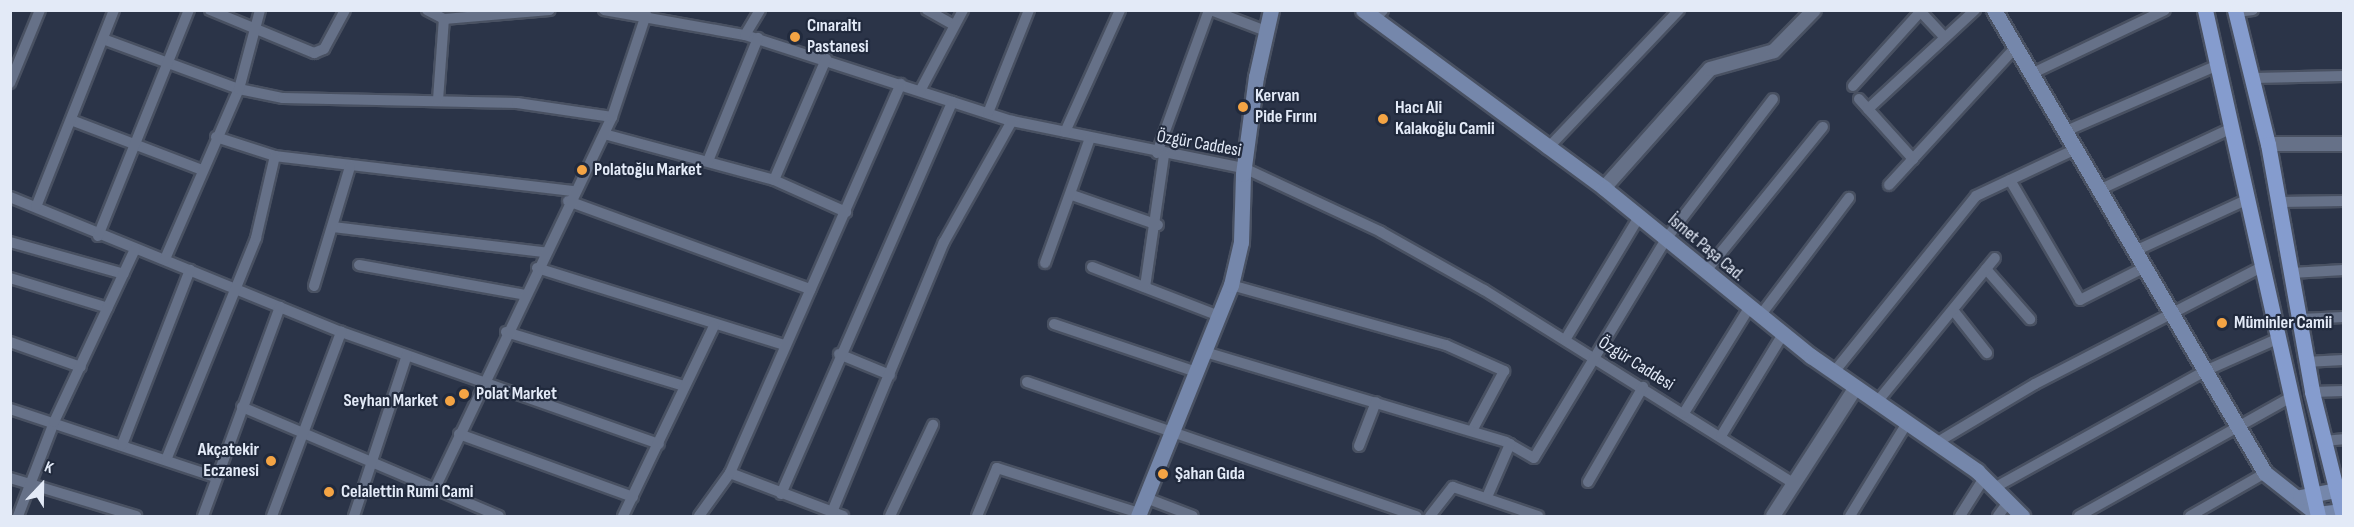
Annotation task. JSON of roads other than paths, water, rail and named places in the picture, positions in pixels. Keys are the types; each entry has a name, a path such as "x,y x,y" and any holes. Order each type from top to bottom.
{"main road":[{"path":"1139,515 1231,285 1241,242 1244,168 1271,10"},
{"path":"2205,10 2248,199 2289,398 2317,515"},
{"path":"1995,11 2265,473 2317,515 2343,514 2340,490 2324,441 2305,362 2300,319 2268,144 2254,78 2235,11"},
{"name":"İsmet Paşa Cad.","path":"1374,14 1547,148 1604,188 1754,312 1833,372 1936,443 1989,483 2022,516"},
{"path":"2295,499 2312,492 2340,490"}],"street":[{"path":"10,83 40,10"},
{"path":"36,207 114,10"},
{"path":"98,236 189,10"},
{"path":"210,10 253,30 320,52 345,10"},
{"path":"165,259 216,137 239,89 260,10"},
{"path":"427,10 444,19 550,10"},
{"name":"Özgür Caddesi","path":"604,10 646,15 668,14 826,59 1012,121 1161,154 1244,168 1381,232 1643,387 1794,484"},
{"path":"745,35 760,10"},
{"path":"927,10 954,25"},
{"path":"920,91 963,10"},
{"path":"988,113 1029,10"},
{"path":"1065,132 1120,10"},
{"path":"1145,287 1158,225 1161,154 1210,10 1266,31"},
{"path":"1547,148 1679,10"},
{"path":"1604,188 1710,69 1774,51 1814,10"},
{"path":"1868,109 1975,10"},
{"path":"2033,73 2165,10"},
{"path":"2235,11 2253,10"},
{"path":"1853,86 1922,11 1945,38"},
{"path":"435,489 544,252 612,117 646,15"},
{"path":"438,100 444,19"},
{"path":"708,161 758,38"},
{"path":"103,39 239,89 303,100 438,100 517,103 612,117"},
{"path":"1890,185 2017,46"},
{"path":"774,180 826,59"},
{"path":"2066,131 2218,64"},
{"path":"2254,78 2343,76"},
{"path":"699,516 730,472 784,345 846,212 901,84"},
{"path":"1204,352 1472,431 1510,444 1534,458 1666,239 1773,99"},
{"path":"1859,99 1913,159"},
{"path":"781,495 839,354 952,102"},
{"path":"71,120 136,142 202,170"},
{"path":"730,472 781,495 838,514 890,375 944,242 1012,121"},
{"path":"1705,272 1823,127"},
{"path":"2099,190 2232,128"},
{"path":"604,134 774,180 846,212"},
{"path":"216,137 275,156 571,196 810,289"},
{"path":"1045,263 1072,195 1090,138"},
{"path":"2268,144 2343,144"},
{"path":"1833,372 1976,196 2076,149"},
{"path":"166,460 232,288 256,238 275,156"},
{"path":"314,286 350,167"},
{"path":"2010,180 2080,300 2145,267"},
{"path":"1072,195 1158,225"},
{"path":"10,196 98,236 165,259 341,332 659,444"},
{"path":"1684,413 1754,312 1848,198"},
{"path":"2135,251 2248,199"},
{"path":"2279,202 2343,201"},
{"path":"1565,340 1639,217"},
{"path":"333,227 544,252"},
{"path":"10,242 124,274"},
{"path":"18,516 54,422 135,249"},
{"path":"1877,402 1995,258"},
{"path":"359,265 525,295"},
{"path":"537,267 714,326 739,327 784,345"},
{"path":"1092,267 1219,316"},
{"path":"1936,443 2035,384 2173,316 2262,267"},
{"path":"1986,269 2030,319"},
{"path":"122,445 190,270"},
{"path":"2291,273 2343,270"},
{"path":"10,278 108,308"},
{"path":"1231,285 1446,345 1504,371 1472,431"},
{"path":"203,516 280,307"},
{"path":"1953,310 1987,354"},
{"path":"2300,319 2343,317"},
{"path":"1054,324 1197,372"},
{"path":"623,516 714,326"},
{"path":"272,516 301,430 341,332"},
{"path":"506,332 684,386"},
{"path":"1721,436 1783,334"},
{"path":"1960,516 1989,483 2205,371 2277,339"},
{"path":"10,342 81,367"},
{"path":"839,354 890,375"},
{"path":"354,516 376,460 408,355"},
{"path":"2305,362 2343,360"},
{"path":"1026,382 1417,516"},
{"path":"1588,482 1643,387"},
{"path":"1773,516 1856,387"},
{"path":"2312,392 2343,391"},
{"path":"2079,516 2237,424 2289,398"},
{"path":"1359,446 1376,402"},
{"path":"242,407 376,460 435,489 470,512 500,516"},
{"path":"10,409 216,477"},
{"path":"1850,516 1907,423"},
{"path":"890,516 933,425"},
{"path":"459,434 633,497"},
{"path":"2324,441 2343,439"},
{"path":"1487,497 1510,444"},
{"path":"977,516 997,468 1139,515"},
{"path":"2190,516 2265,473"},
{"path":"10,478 136,516"},
{"path":"1430,516 1453,487 1538,516"},
{"path":"1146,498 1193,516"},
{"path":"1998,516 2008,502"}],"place":[{"name":"Cınaraltı Pastanesi","path":"795,37"},
{"name":"Kervan Pide Fırını","path":"1243,107"},
{"name":"Hacı Ali Kalakoğlu Camii","path":"1383,119"},
{"name":"Polatoğlu Market","path":"582,170"},
{"name":"Müminler Camii","path":"2222,323"},
{"name":"Polat Market","path":"464,394"},
{"name":"Seyhan Market","path":"450,401"},
{"name":"Akçatekir Eczanesi","path":"271,461"},
{"name":"Şahan Gıda","path":"1163,474"},
{"name":"Celalettin Rumi Cami","path":"329,492"}]}
